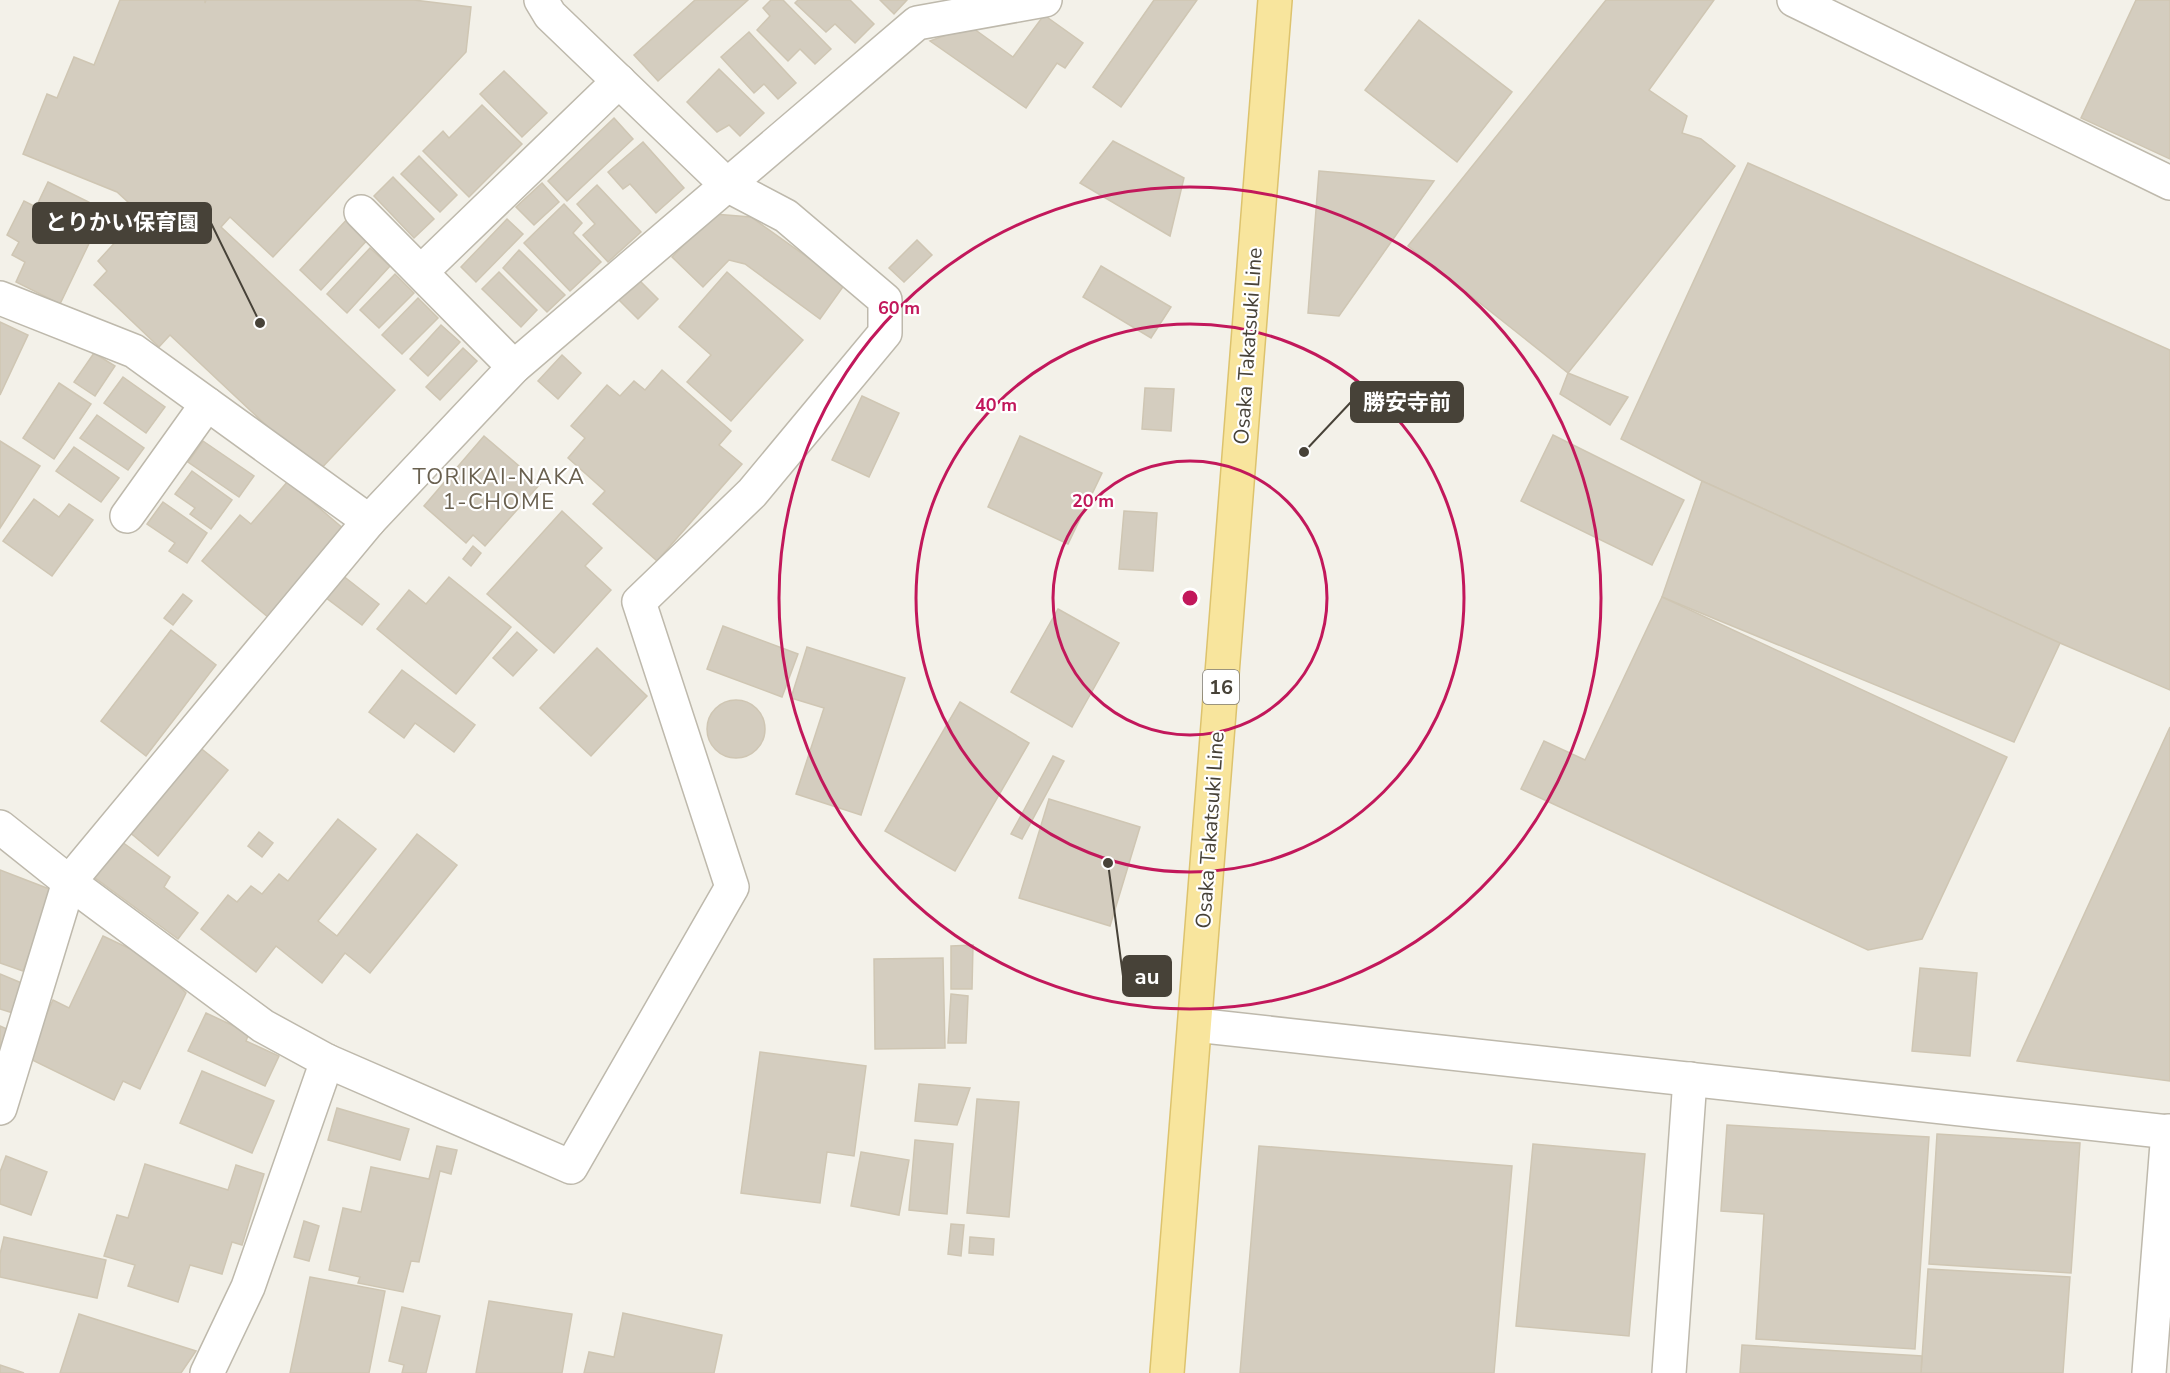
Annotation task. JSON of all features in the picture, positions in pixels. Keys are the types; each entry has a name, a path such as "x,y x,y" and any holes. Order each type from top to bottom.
{"main road":[{"name":"Osaka Takatsuki Line","path":"1167,1373 1275,0"}],"street":[{"path":"0,827 69,882 263,1026 327,1061 571,1167 732,888 639,602 752,493 885,333 885,300 786,216 727,185 550,15 541,0"},
{"path":"0,1108 69,882 369,521 514,367 917,23 1045,0"},
{"path":"1794,0 2170,183"},
{"path":"421,272 619,81"},
{"path":"361,212 514,367"},
{"path":"0,298 134,351 369,521"},
{"path":"127,516 207,404"},
{"path":"1195,1025 2169,1132 2149,1373"},
{"path":"207,1373 248,1287 327,1061"},
{"path":"1669,1373 1690,1079"}],"building":[{"path":"120,0 205,0 205,3 206,0 414,0 471,7 466,52 273,257 230,217 221,227 395,390 317,473 170,335 159,347 94,285 107,271 98,261 141,214 117,192 23,154 47,94 57,98 74,57 94,65"},
{"path":"695,0 748,0 658,81 634,55"},
{"path":"771,0 783,0 831,49 815,64 800,49 788,61 757,30 770,16 763,8"},
{"path":"798,0 850,0 874,24 855,43 835,24 826,32 795,3"},
{"path":"880,0 907,0 894,14"},
{"path":"1154,0 1197,0 1121,107 1093,87"},
{"path":"1606,0 1714,0 1649,90 1687,116 1682,133 1701,139 1735,166 1568,373 1408,246"},
{"path":"2136,0 2170,0 2170,159 2081,118"},
{"path":"1044,15 1083,43 1065,68 1057,63 1026,108 930,41 970,26 1013,57"},
{"path":"1419,20 1512,92 1457,162 1365,90"},
{"path":"749,32 796,83 778,99 764,84 754,93 721,57"},
{"path":"719,69 764,113 740,136 729,125 717,132 687,102"},
{"path":"504,71 547,113 522,137 480,94"},
{"path":"482,105 522,144 469,197 423,151 443,131 449,138"},
{"path":"614,118 633,139 567,201 548,181"},
{"path":"1113,141 1184,178 1170,236 1080,183"},
{"path":"643,142 684,188 656,213 630,184 623,189 608,172"},
{"path":"419,156 457,195 440,212 401,174"},
{"path":"1748,163 2170,350 2170,690 2060,643 1702,481 1621,439"},
{"path":"1319,171 1434,181 1339,316 1308,313"},
{"path":"393,177 434,219 414,238 374,196"},
{"path":"48,182 105,210 60,304 16,282 25,262 12,255 19,242 7,235 24,201 36,207"},
{"path":"542,183 559,202 534,225 516,207"},
{"path":"597,185 641,232 608,262 583,235 595,224 577,204"},
{"path":"564,204 582,223 573,233 601,262 570,291 524,243"},
{"path":"714,214 751,217 845,284 820,319 745,264 729,260 703,287 672,257"},
{"path":"350,216 371,236 321,290 300,270"},
{"path":"507,219 523,234 476,282 461,267"},
{"path":"917,240 932,255 904,282 889,268"},
{"path":"370,248 390,266 347,313 327,294"},
{"path":"519,250 565,295 547,312 503,268"},
{"path":"1101,266 1171,307 1151,338 1083,297"},
{"path":"499,272 537,310 521,327 482,289"},
{"path":"727,272 803,340 731,421 687,382 711,355 679,327"},
{"path":"395,274 414,293 379,328 360,310"},
{"path":"638,279 658,299 638,319 618,299"},
{"path":"418,298 438,318 402,354 382,335"},
{"path":"0,322 28,335 0,395"},
{"path":"441,325 460,342 428,376 410,359"},
{"path":"463,348 477,361 440,400 426,387"},
{"path":"94,353 115,366 95,396 74,382"},
{"path":"562,355 581,373 558,399 538,381"},
{"path":"662,370 731,431 719,445 742,464 657,561 593,504 605,491 568,458 585,438 571,426 607,385 620,396 634,381 645,390"},
{"path":"1568,373 1628,397 1610,425 1560,394"},
{"path":"123,377 165,407 146,433 104,403"},
{"path":"59,383 91,404 54,459 23,438"},
{"path":"1145,388 1174,389 1171,431 1142,429"},
{"path":"862,396 899,413 869,477 832,460"},
{"path":"97,415 144,448 128,470 80,438"},
{"path":"1553,435 1684,500 1652,565 1521,501"},
{"path":"484,436 540,484 485,546 473,535 466,543 424,506"},
{"path":"1020,436 1102,473 1068,544 988,507"},
{"path":"0,441 40,466 0,528"},
{"path":"203,441 254,476 239,497 188,462"},
{"path":"74,447 119,478 101,502 56,471"},
{"path":"192,471 232,500 211,529 190,514 195,508 175,494"},
{"path":"288,481 345,530 269,618 202,561 240,515 251,524"},
{"path":"1702,481 2060,643 2014,742 1662,597"},
{"path":"34,499 59,517 69,504 93,520 52,576 3,541"},
{"path":"163,502 207,533 187,563 169,551 175,543 147,524"},
{"path":"562,511 602,548 585,566 611,590 554,653 487,594"},
{"path":"1124,511 1157,513 1153,571 1119,569"},
{"path":"473,546 481,553 471,566 463,559"},
{"path":"342,575 379,604 362,625 325,597"},
{"path":"449,577 511,627 456,694 377,629 409,590 426,604"},
{"path":"183,594 192,601 173,625 164,618"},
{"path":"1662,597 2007,757 1922,939 1868,950 1521,789 1544,741 1585,760"},
{"path":"1058,609 1119,643 1072,727 1011,692"},
{"path":"723,626 798,654 782,697 707,669"},
{"path":"171,630 216,665 146,756 101,721"},
{"path":"517,632 537,650 513,676 493,658"},
{"path":"807,647 905,678 861,815 796,794 824,708 791,698"},
{"path":"597,648 647,696 591,756 540,708"},
{"path":"402,670 475,725 454,752 415,723 404,738 369,712"},
{"path":"736,700 747,702 760,713 765,729 763,740 752,753 736,758 725,756 712,745 707,729 709,718 720,705"},
{"path":"960,702 1029,743 955,871 885,831"},
{"path":"2170,727 2170,1081 2017,1061"},
{"path":"198,746 228,770 158,856 128,831"},
{"path":"1053,756 1064,761 1022,839 1011,834"},
{"path":"1049,799 1140,827 1110,926 1019,898"},
{"path":"338,819 376,849 318,921 337,936 417,834 457,865 370,973 345,953 322,983 276,946 256,972 201,929 228,895 237,902 251,886 262,894 279,874 288,881"},
{"path":"259,832 273,843 262,857 248,846"},
{"path":"118,839 170,877 164,887 198,913 178,939 91,875"},
{"path":"0,870 52,890 23,971 0,963"},
{"path":"103,936 154,960 186,993 140,1089 123,1081 114,1100 26,1057 53,1000 69,1008"},
{"path":"973,945 972,989 951,989 951,946"},
{"path":"943,958 945,1048 875,1049 874,959"},
{"path":"1920,968 1977,973 1970,1056 1912,1051"},
{"path":"0,974 24,984 13,1013 0,1009"},
{"path":"951,994 968,996 966,1043 948,1043"},
{"path":"206,1013 249,1033 246,1041 279,1056 265,1086 188,1051"},
{"path":"0,1026 11,1031 0,1064"},
{"path":"760,1052 866,1066 854,1156 827,1152 820,1203 741,1193"},
{"path":"202,1071 274,1101 252,1153 180,1123"},
{"path":"919,1084 970,1088 957,1125 915,1121"},
{"path":"977,1099 1019,1102 1009,1217 967,1213"},
{"path":"337,1108 409,1129 400,1160 328,1140"},
{"path":"1727,1125 1929,1137 1915,1349 1756,1339 1764,1214 1721,1211"},
{"path":"1937,1134 2080,1143 2071,1273 1929,1264"},
{"path":"915,1140 953,1144 947,1214 909,1210"},
{"path":"1533,1144 1645,1154 1629,1336 1516,1326"},
{"path":"437,1146 457,1150 451,1174 440,1171 419,1262 411,1261 403,1292 358,1283 360,1277 329,1270 343,1208 361,1212 371,1167 429,1179"},
{"path":"1259,1146 1512,1166 1494,1373 1240,1373"},
{"path":"861,1152 909,1160 899,1215 851,1206"},
{"path":"6,1156 47,1172 31,1215 0,1204 0,1172"},
{"path":"145,1164 228,1190 236,1165 264,1174 242,1245 232,1242 222,1274 190,1265 178,1302 128,1286 135,1265 104,1256 117,1215 128,1218"},
{"path":"304,1221 319,1226 309,1261 294,1257"},
{"path":"951,1224 964,1225 961,1256 948,1254"},
{"path":"4,1237 106,1260 97,1298 0,1277 0,1254"},
{"path":"970,1237 994,1239 993,1255 969,1253"},
{"path":"1928,1269 2070,1277 2063,1373 1921,1373"},
{"path":"310,1277 385,1291 369,1373 290,1373"},
{"path":"489,1301 572,1314 562,1373 476,1373"},
{"path":"402,1307 440,1316 426,1373 402,1373 404,1365 389,1361"},
{"path":"623,1313 722,1335 714,1373 584,1373 589,1352 614,1357"},
{"path":"79,1314 196,1351 181,1373 60,1373"},
{"path":"1742,1345 1922,1356 1921,1373 1740,1373"},
{"path":"0,1365 24,1373 0,1373"}],"place":[{"name":"とりかい保育園","path":"260,323"},
{"name":"勝安寺前","path":"1304,452"},
{"name":"au","path":"1108,863"}],"district":[{"name":"TORIKAI-NAKA 1-CHOME","path":"499,488"}]}
